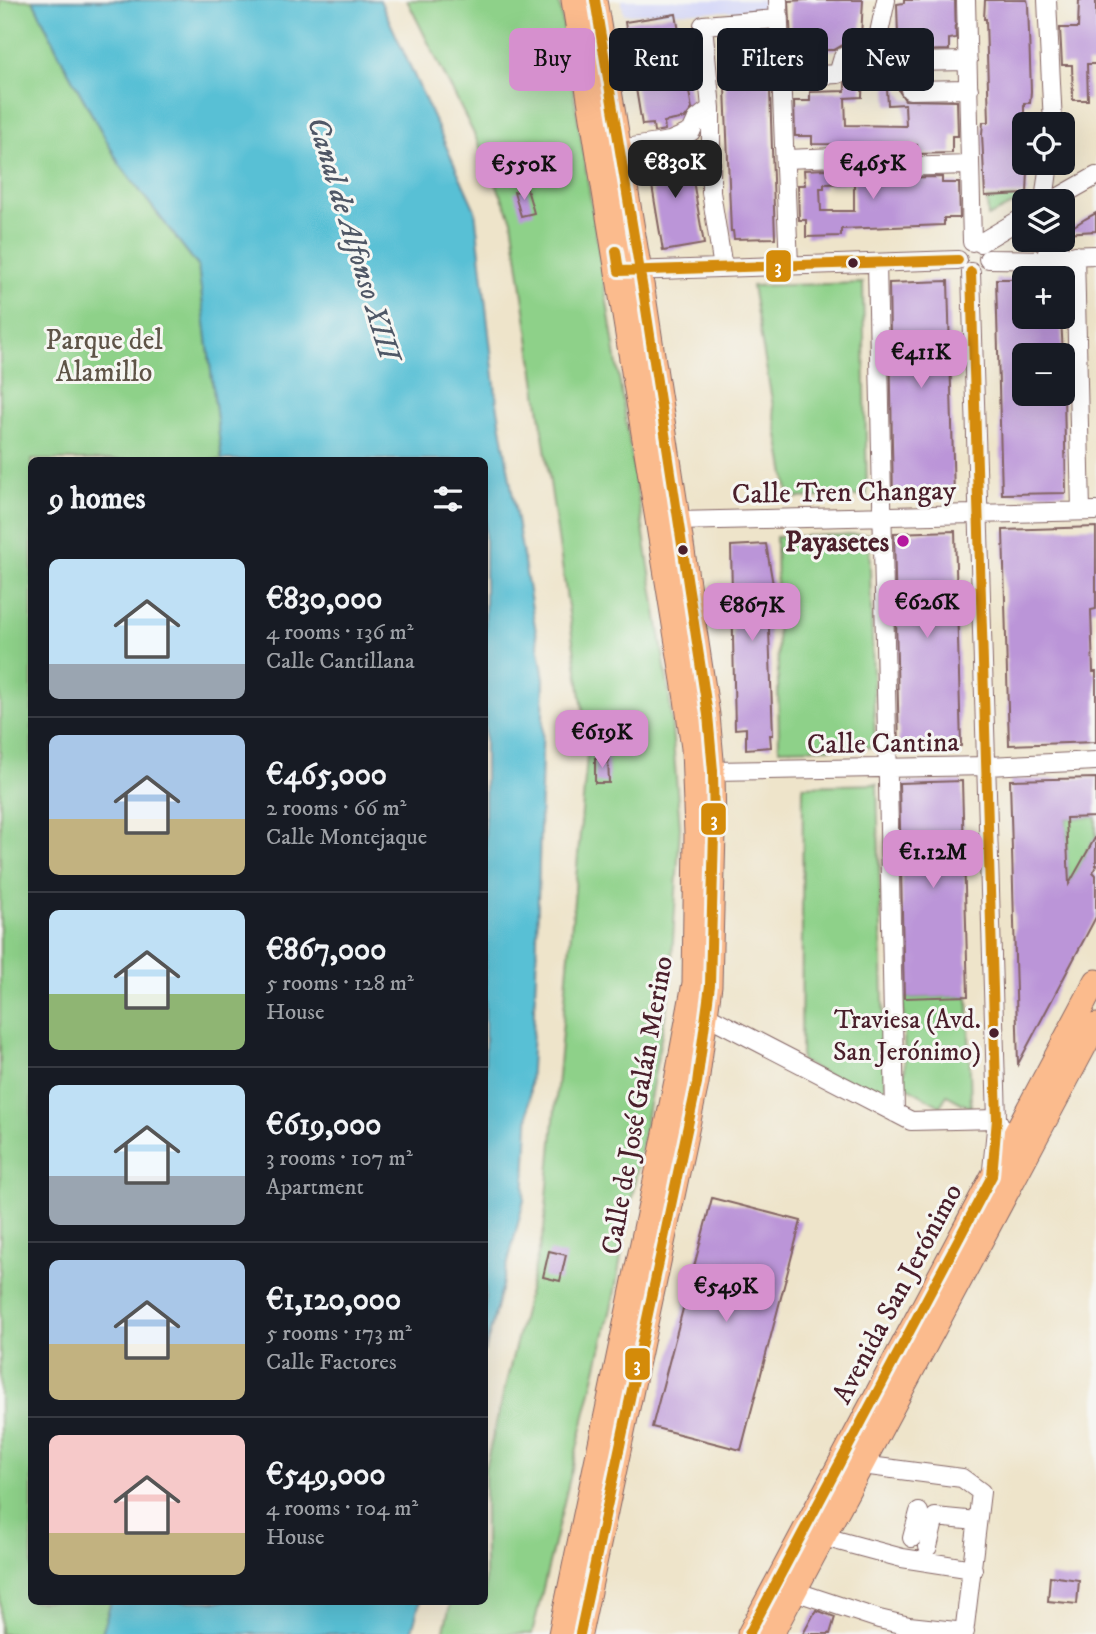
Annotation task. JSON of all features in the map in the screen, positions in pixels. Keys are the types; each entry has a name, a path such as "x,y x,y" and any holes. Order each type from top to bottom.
{"main road":[{"name":"Calle de José Galán Merino","path":"573,0 678,521 708,715 713,771 710,985 694,1094 580,1634"},
{"name":"Calle de José Galán Merino","path":"560,1634 694,983 696,834 692,748 629,271 620,149 595,0"},
{"name":"Avenida San Jerónimo","path":"772,1634 862,1465 1025,1137 1096,981"},
{"name":"Avenida San Jerónimo","path":"749,1634 992,1176 1025,1137 1096,1025"}],"street":[{"path":"778,0 778,28"},
{"path":"880,28 886,0"},
{"path":"629,271 877,262 965,266 980,270 970,165 966,0"},
{"path":"1047,0 1052,112"},
{"path":"723,268 711,192 711,108 703,25 777,19"},
{"path":"828,75 838,75 842,57"},
{"path":"934,62 968,61"},
{"path":"934,90 969,89"},
{"path":"783,91 789,265"},
{"path":"620,149 670,141 691,132 697,119 711,108"},
{"path":"786,159 888,155 896,167 970,165"},
{"path":"1073,189 1096,176"},
{"path":"980,248 1012,225"},
{"path":"992,1176 997,1119 988,766 979,514 965,266 959,250 967,243 1034,260 1096,255"},
{"path":"1034,260 1042,252"},
{"path":"1063,252 1071,256"},
{"path":"1071,256 1089,511"},
{"path":"877,262 895,1113"},
{"name":"Calle Tren Changay","path":"678,521 1089,511"},
{"name":"Calle Cantina","path":"713,771 886,769 1096,761"},
{"path":"706,1015 911,1121 997,1119"},
{"path":"997,1119 1003,1130 1025,1137"},
{"path":"794,1591 877,1626 909,1626 965,1633 981,1492 962,1478 862,1465"},
{"path":"921,1531 935,1517 977,1521"},
{"path":"824,1537 902,1558 973,1569"}],"shaded area":[{"path":"621,0 765,0 765,10 624,14"}],"green space":[{"name":"Parque del Alamillo","path":"0,0 33,0 63,62 120,165 198,266 222,457 28,457 28,1605 110,1605 102,1634 0,1634"},
{"path":"407,0 559,0 563,28 509,28 509,91 573,91 669,692 680,827 670,989 614,1296 532,1634 443,1634 450,1605 488,1605 488,1456 544,1230 588,745 512,220 474,134"},
{"path":"1012,198 1012,205 988,217 987,199"},
{"path":"863,283 867,496 789,498 752,286"},
{"path":"869,534 875,747 779,749 776,537"},
{"path":"877,784 886,1107 801,1061 803,786"},
{"path":"1096,817 1096,836 1068,887 1066,818"},
{"path":"968,996 971,1108 947,1095 940,1106 900,1083 905,1071 903,998"}],"water":[{"name":"Canal de Alfonso XIII","path":"33,0 380,0 475,210 497,403 544,679 536,975 524,1200 488,1340 488,457 222,457 198,266 120,165 63,62"},
{"path":"110,1605 419,1605 411,1634 102,1634"}],"building":[{"path":"863,0 861,28 842,28 842,45 828,50 828,28 790,28 789,1"},
{"path":"904,0 955,0 956,38 949,39 949,50 934,50 934,28 898,28 897,4 904,3"},
{"path":"985,0 1027,0 1030,103 1024,103 1024,112 1012,112 1012,175 1028,175 1027,189 1012,189 1012,195 985,196 982,134 983,122 989,122"},
{"path":"1079,0 1096,0 1096,64 1087,64 1088,100 1073,100 1072,65 1062,65 1060,28 1078,28"},
{"path":"676,14 678,28 626,28 625,22"},
{"path":"636,91 689,91 692,109 685,118 664,122 665,130 654,132 653,124 642,125"},
{"path":"725,91 770,91 775,238 734,239 731,231"},
{"path":"862,91 862,97 845,98 846,125 906,126 905,104 888,105 887,91 899,91 905,100 957,101 958,136 952,136 952,153 917,154 917,145 812,144 812,136 795,136 794,101 810,101 810,92"},
{"path":"687,146 704,244 663,251 647,156 672,152"},
{"path":"873,167 874,178 942,177 942,183 959,183 960,218 944,218 944,225 841,229 841,236 806,237 806,220 799,220 798,185 805,185 804,170","holes":["854,183 854,211 821,211 820,188 824,188 824,184"]},
{"path":"527,189 534,213 521,216 514,192"},
{"path":"1096,213 1096,231 1075,232 1075,225"},
{"path":"996,279 1012,279 1012,329 1062,329 1062,343 1012,343 1012,406 1064,406 1066,493 1002,494"},
{"path":"948,281 954,496 893,498 889,283"},
{"path":"1096,527 1096,609 1091,610 1093,672 1096,672 1096,742 1009,745 1003,530"},
{"path":"955,531 961,746 899,748 894,533"},
{"path":"766,544 776,602 768,604 773,735 770,735 771,747 746,749 746,728 735,729 731,546"},
{"path":"608,757 609,783 595,783 595,758"},
{"path":"1096,778 1096,817 1066,818 1069,884 1096,836 1096,866 1093,872 1096,875 1096,917 1018,1064 1010,780"},
{"path":"962,781 968,996 904,998 899,783"},
{"path":"712,1198 801,1221 741,1450 652,1427"},
{"path":"549,1251 566,1255 560,1281 543,1277"},
{"path":"1050,1576 1079,1580 1077,1604 1048,1601"},
{"path":"816,1610 835,1617 830,1634 803,1634"}],"transit line":[{"name":"3","path":"580,1634 697,1083 710,985 714,832 713,771 708,715 644,296 595,0"},
{"name":"3","path":"616,251 619,271 958,260"},
{"name":"3","path":"749,1634 992,1176 997,1119 971,272"}],"place":[{"name":"Payasetes","path":"903,541"},
{"name":"Traviesa (Avd. San Jerónimo)","path":"994,1033"}]}
